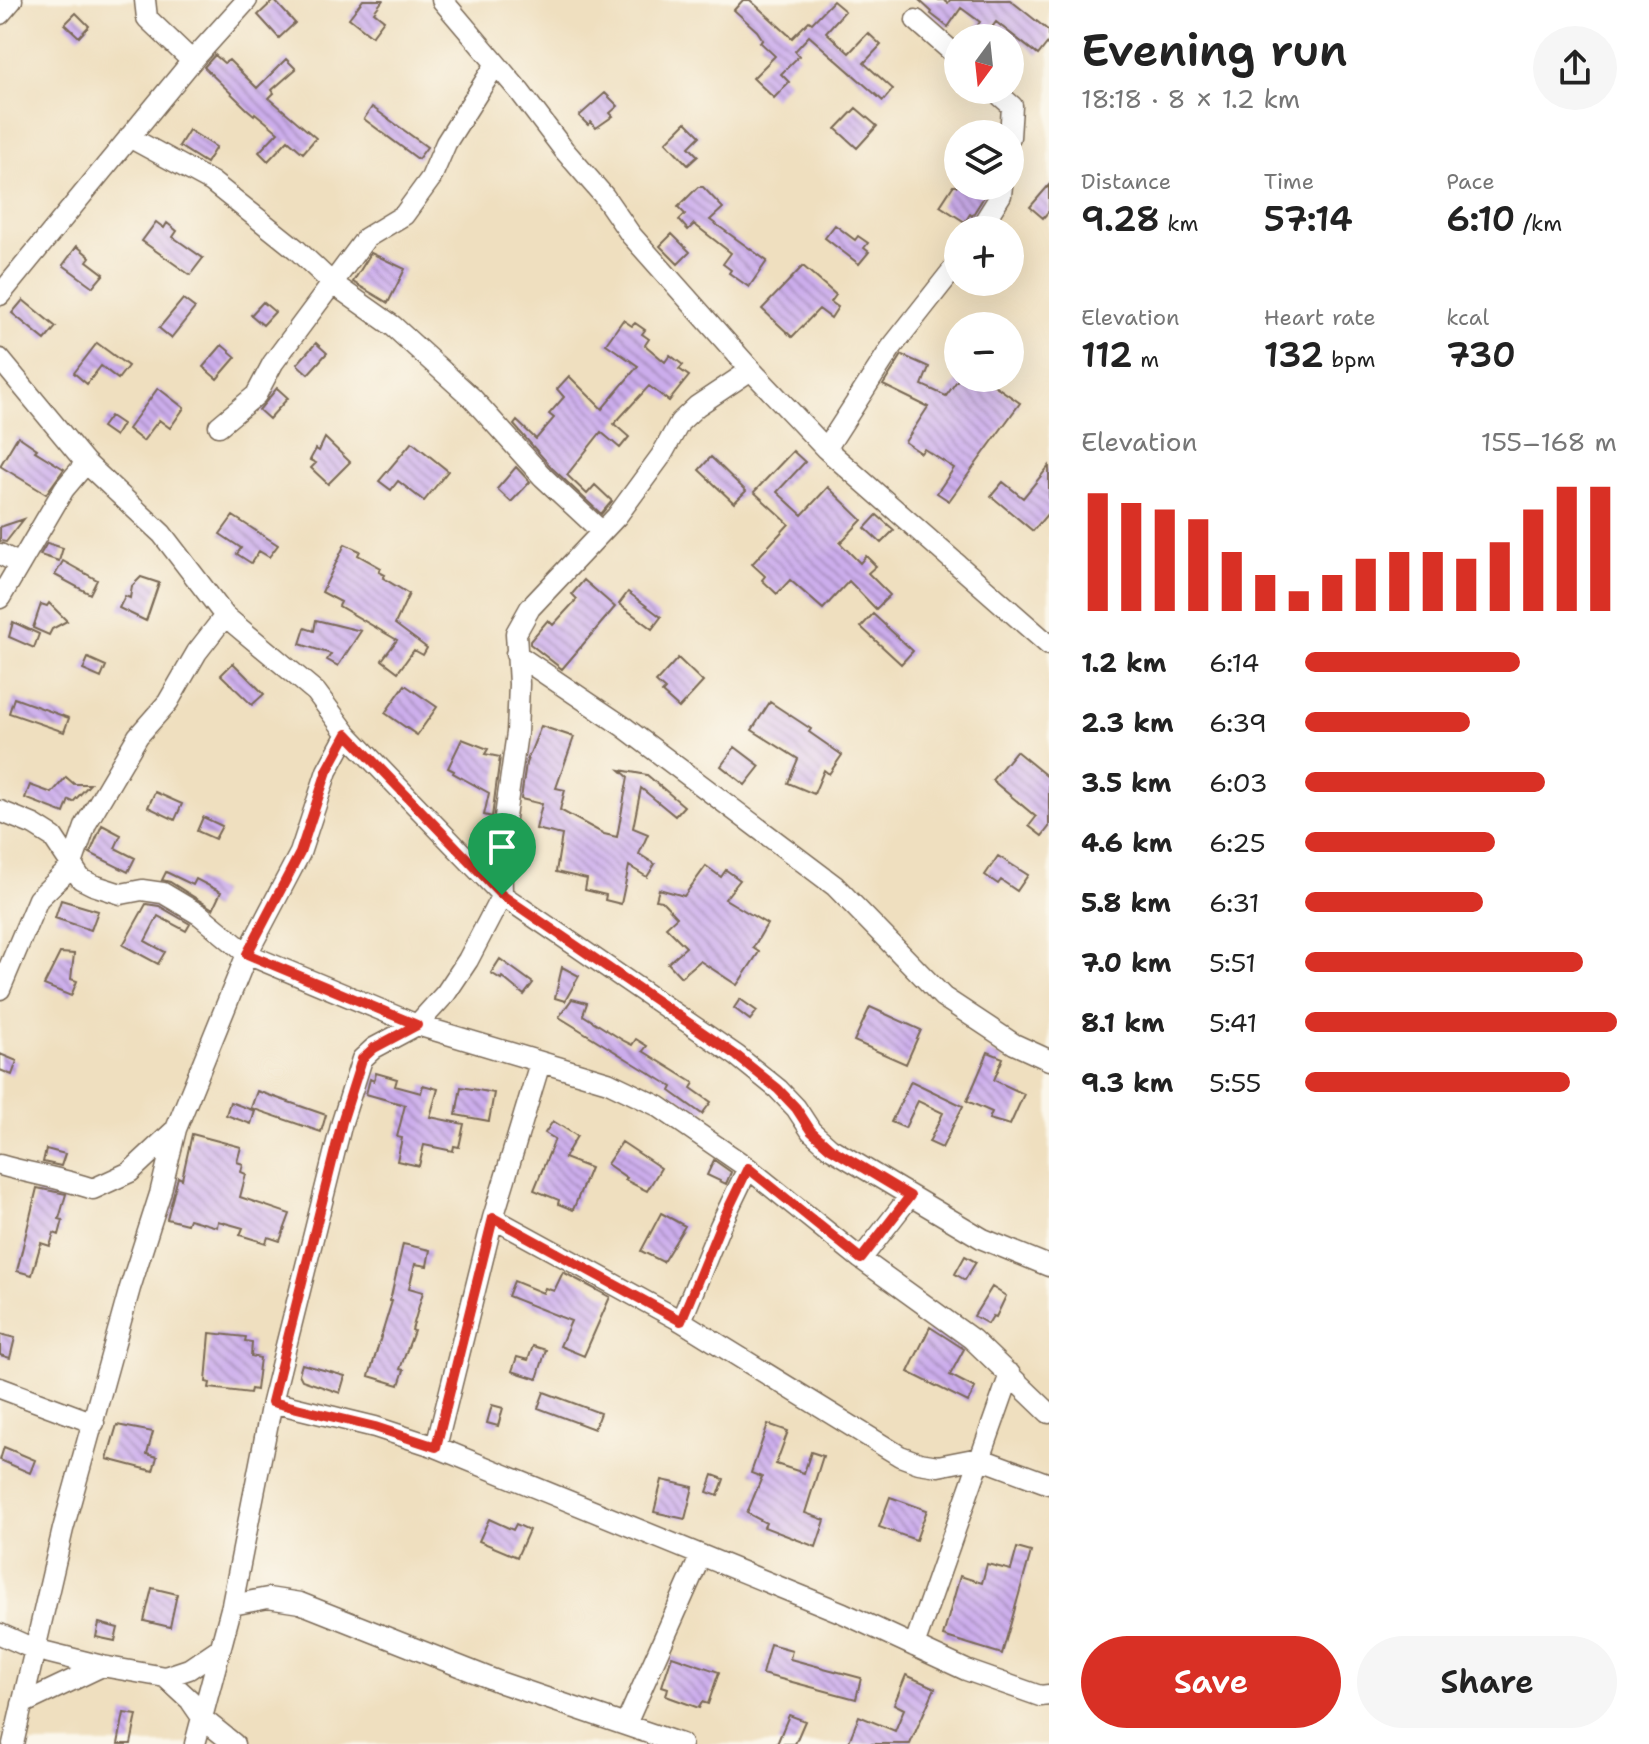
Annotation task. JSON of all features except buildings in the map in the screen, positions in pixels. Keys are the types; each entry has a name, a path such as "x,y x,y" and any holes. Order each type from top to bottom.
{"street":[{"path":"0,14 12,0"},
{"path":"145,0 147,18 192,61"},
{"path":"0,295 192,61 247,0"},
{"path":"442,0 604,196 631,235 751,370 826,449 1049,645"},
{"path":"916,20 944,45"},
{"path":"219,426 256,395 273,363 366,238 404,215 431,178 446,143 496,64"},
{"path":"129,137 212,182 296,249 332,283 393,326 461,388 543,477 602,532"},
{"path":"826,449 891,348 944,281"},
{"path":"0,359 86,463 162,534 225,616 316,692 347,734 502,895 737,1056 778,1089 796,1108 811,1131 830,1148 983,1239 1049,1266"},
{"path":"195,1744 232,1605 272,1402 342,1122 362,1059 374,1048 417,1025 446,993 502,895 501,845 517,733 519,684 516,633 530,608 617,516 661,456 680,422 697,406 751,370"},
{"path":"0,598 64,489 86,463"},
{"path":"0,554 20,564"},
{"path":"0,989 38,899 71,867 86,824 138,736 168,702 197,652 225,616"},
{"path":"516,654 624,727 835,886 943,997 1014,1044 1049,1060"},
{"path":"13,1744 63,1529 176,1129 247,954 300,853 327,771 347,734"},
{"path":"0,811 34,825 53,837 81,879 121,894 142,890 163,893 200,915 247,954 417,1025 608,1082 636,1095 679,1120 748,1168 861,1259 972,1339 1049,1413"},
{"path":"436,1447 493,1218 540,1063"},
{"path":"0,1165 21,1173 65,1178 93,1189 130,1172 176,1129"},
{"path":"681,1321 748,1168"},
{"path":"861,1259 910,1196"},
{"path":"493,1218 681,1321 900,1456 938,1466 979,1458 1049,1484"},
{"path":"914,1646 1010,1374"},
{"path":"0,1388 94,1423"},
{"path":"272,1402 375,1427 436,1447 843,1613 998,1683 1046,1699"},
{"path":"626,1724 701,1555"},
{"path":"232,1605 268,1598 300,1603 502,1683 681,1744"},
{"path":"0,1634 34,1649 102,1666 165,1677 189,1669 220,1648"},
{"path":"22,1704 102,1666"},
{"path":"165,1677 190,1700 203,1719 234,1744"}],"route":[{"path":"347,734 502,895 737,1056 778,1089 796,1108 811,1131 830,1148 910,1196 861,1259 748,1168 681,1321 493,1218 436,1447 375,1427 272,1402 342,1122 362,1059 374,1048 417,1025 247,954 300,853 327,771 347,734"}]}
